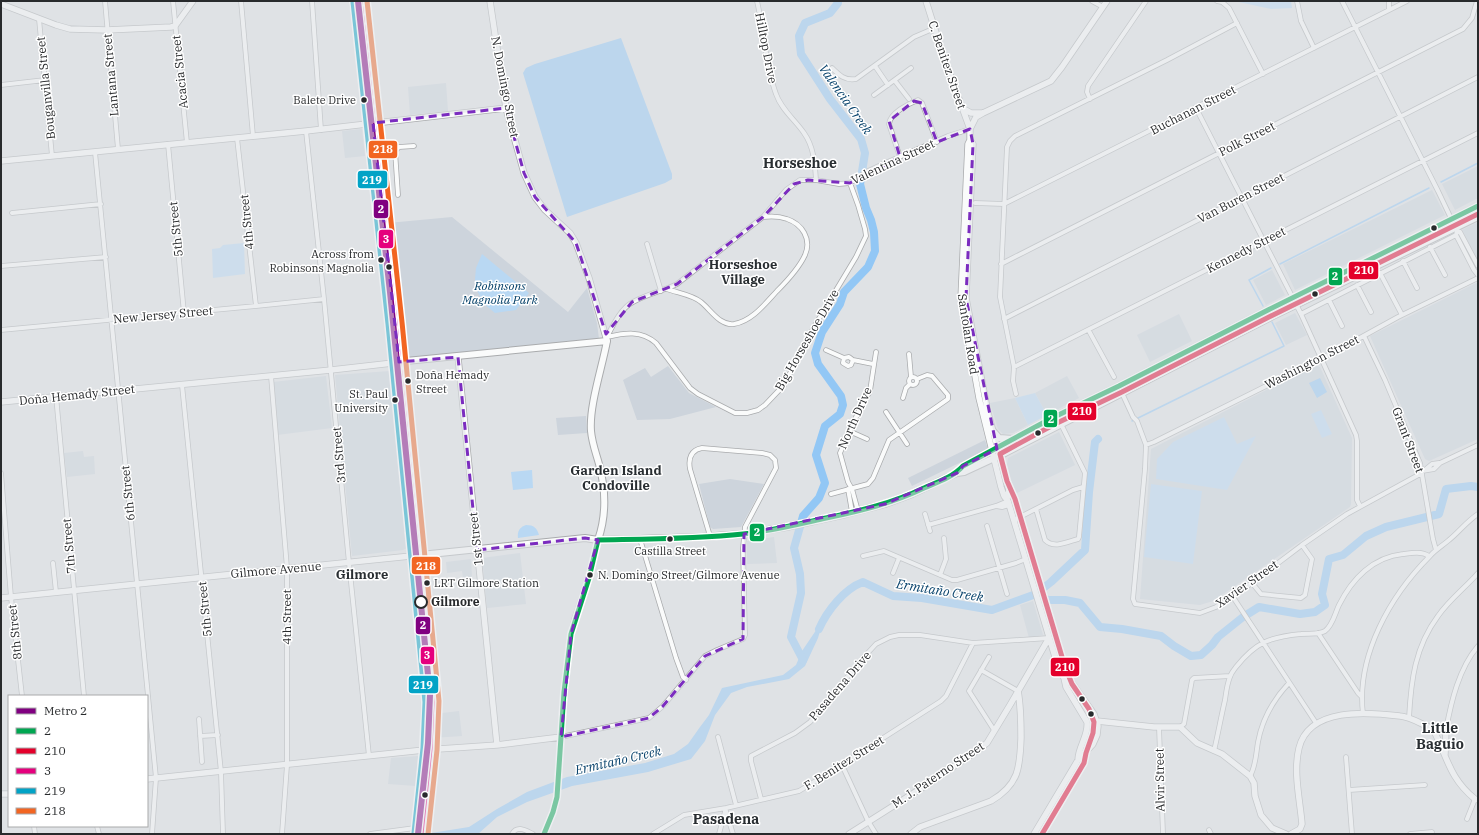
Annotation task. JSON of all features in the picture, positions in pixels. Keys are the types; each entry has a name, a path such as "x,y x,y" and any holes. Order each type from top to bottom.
{"main road":[{"path":"1,4 64,28 108,30 167,28 175,26 193,1"},
{"path":"354,1 371,123 380,153 411,556 425,696 427,750 415,832"},
{"path":"360,1 371,123 418,555 432,702 421,834"},
{"name":"N. Domingo Street","path":"490,1 506,108 524,173 535,197 545,210 570,233 576,243 589,278 607,339 591,418 593,446 605,490 604,515 589,578 571,634 557,797 544,834"},
{"name":"C. Benitez Street","path":"926,1 970,129"},
{"path":"970,129 976,117 1051,81 1107,1"},
{"path":"1,161 321,130 506,108"},
{"path":"962,108 971,114 983,113"},
{"name":"Santolan Road","path":"970,129 961,293 962,312 978,398 996,453"},
{"name":"Santolan Road","path":"970,140 973,144 966,298 992,430 1001,487 1014,520 1059,670 1064,678 1066,687 1088,725 1086,735 1078,753 1078,760"},
{"path":"996,453 1015,438 1265,311 1478,206"},
{"path":"996,453 1061,424 1269,318 1456,231 1477,218"},
{"name":"Doña Hemady Street","path":"1,402 458,357 607,339"},
{"name":"1st Street","path":"458,357 497,745"},
{"path":"992,430 999,438 1015,438"},
{"name":"Gilmore Avenue","path":"1,598 585,538 598,540 640,539 744,534 786,527 885,504 912,494 957,473 963,466 996,453"},
{"name":"M. J. Paterno Street","path":"849,834 928,784 986,743 1049,638"},
{"name":"Santolan Road","path":"1034,834 1078,760 1096,739 1098,726 1097,721 1084,699 1072,683 1064,678"},
{"path":"911,834 920,827 991,801 1001,795 1011,784 1016,776 1020,761 1021,711 1018,691"},
{"path":"1291,834 1297,832 1302,824 1297,762 1299,748 1308,729 1316,723 1339,715 1363,714 1410,718 1433,729 1446,730 1444,754"},
{"path":"1097,721 1159,727 1180,727 1196,743 1227,758 1250,776 1254,783 1255,796 1262,815 1277,832 1286,834"},
{"path":"1433,729 1454,776 1462,787 1477,799"},
{"path":"148,780 287,764 427,750 497,745 561,737"}],"street":[{"name":"Lantana Street","path":"105,1 118,149"},
{"name":"Acacia Street","path":"173,1 187,143"},
{"path":"240,1 253,136"},
{"path":"312,1 321,130"},
{"name":"Hilltop Drive","path":"757,1 762,21 768,67 776,95 786,112 804,133 809,142 815,164 816,180"},
{"path":"1092,1 1103,7"},
{"path":"1090,99 1087,92 1092,80 1146,1"},
{"path":"1217,1 1222,2 1229,8 1263,74"},
{"path":"1297,1 1301,21 1314,48"},
{"path":"1342,1 1452,219 1474,270 1478,275"},
{"path":"1388,1 1389,10"},
{"name":"Buchanan Street","path":"975,203 1004,204 1407,1"},
{"name":"Polk Street","path":"1001,264 1463,29 1472,18 1477,1"},
{"name":"Bouganvilla Street","path":"39,19 52,156"},
{"path":"1016,394 1013,381 1014,367 1000,297 1007,147 1010,141 1015,136 1237,24"},
{"path":"832,68 839,75 851,80 856,79 914,36 935,28"},
{"path":"875,66 888,85"},
{"path":"874,95 911,68"},
{"name":"Van Buren Street","path":"1004,319 1478,77"},
{"path":"1,85 45,80"},
{"path":"895,80 909,99"},
{"path":"900,157 889,121 892,115 918,100 922,103 937,142"},
{"path":"1196,108 1301,314 1356,435 1357,500 1360,506"},
{"name":"Valentina Street","path":"607,339 618,318 632,302 667,289 686,276 763,217 786,190 800,180 816,180 839,184 850,183 866,172 948,136 970,129"},
{"name":"3rd Street","path":"306,131 369,756"},
{"name":"Kennedy Street","path":"1014,367 1089,331 1478,133"},
{"name":"4th Street","path":"237,138 256,306"},
{"name":"5th Street","path":"168,144 184,313"},
{"path":"380,153 387,150 389,152 395,151 399,147 414,146"},
{"path":"395,151 398,195"},
{"name":"6th Street","path":"95,152 148,695"},
{"name":"Big Horseshoe Drive","path":"607,339 634,333 649,338 656,343 690,388 698,394 735,413 747,413 758,410 765,405 784,385 814,327 856,257 866,236 850,183"},
{"path":"12,213 101,204"},
{"path":"667,289 698,300 721,321 727,323 733,324 745,320 753,315 792,275 806,254 808,244 802,228 788,219 775,216 763,217"},
{"path":"1301,314 1430,247 1456,231"},
{"path":"1456,231 1460,232 1478,266"},
{"path":"647,244 661,291"},
{"path":"1430,247 1445,275"},
{"path":"1,266 106,257"},
{"path":"1403,261 1417,288"},
{"path":"1380,273 1402,316"},
{"name":"Washington Street","path":"1146,445 1478,278"},
{"path":"1357,285 1371,312"},
{"name":"New Jersey Street","path":"1,330 256,306 324,298"},
{"path":"1329,300 1342,326"},
{"path":"1089,331 1114,377"},
{"name":"Grant Street","path":"1364,336 1387,385 1423,471 1428,513 1436,550"},
{"path":"826,350 844,358 849,357 853,360 873,364"},
{"name":"North Drive","path":"855,512 840,453 860,408 870,391 876,352"},
{"path":"903,398 906,388 910,384 909,379 911,377 909,354"},
{"path":"844,358 843,363 845,366 851,365 853,360"},
{"path":"831,494 868,484 874,478 889,440 948,399 948,395 932,376 927,375 917,379 911,377"},
{"name":"4th Street","path":"271,376 287,568 287,764 282,834"},
{"path":"910,384 917,384 917,379"},
{"name":"5th Street","path":"182,385 218,735 223,834"},
{"name":"Xavier Street","path":"1122,393 1146,445 1133,599 1134,603 1200,613 1216,607 1233,597 1302,545 1360,506 1423,471 1432,464 1440,463 1478,446"},
{"name":"7th Street","path":"56,396 84,695"},
{"path":"886,412 907,444"},
{"path":"1036,509 1047,543 1058,545 1078,539 1085,474 1061,424"},
{"path":"850,431 867,439"},
{"path":"561,737 649,718 663,706 705,656 743,640 745,635 745,527 776,468 775,460 762,453 702,448 696,449 691,453 689,463 710,536"},
{"name":"8th Street","path":"1,473 11,597 22,695"},
{"path":"1014,520 1073,490 1083,487"},
{"path":"928,526 996,506 1002,507 1008,502"},
{"path":"925,514 930,531"},
{"path":"1363,714 1362,697 1369,658 1382,621 1393,599 1429,556 1478,514"},
{"path":"987,526 1007,594"},
{"path":"940,575 946,559 944,538"},
{"path":"640,539 676,658 683,677 686,680"},
{"path":"1252,583 1260,594 1303,597 1305,595 1312,559 1302,545"},
{"path":"863,556 882,551 940,575 957,580 1019,563 1026,559"},
{"path":"1214,751 1230,676 1246,656 1263,642 1292,635 1318,633 1328,628 1345,594 1362,573 1371,565 1387,557 1398,555 1416,553 1429,556"},
{"path":"893,573 899,558"},
{"path":"53,563 56,592"},
{"path":"1410,718 1412,677 1416,660 1422,646 1438,615 1478,573"},
{"path":"1233,597 1246,620 1263,642 1316,723"},
{"path":"1318,633 1362,697"},
{"name":"Pasadena Drive","path":"761,799 750,761 751,756 795,733 810,722 876,644 899,634 920,635 973,643 1049,638"},
{"name":"F. Benitez Street","path":"654,834 684,815 726,809 736,805 799,791 942,701 953,683 973,643"},
{"path":"1446,730 1460,677 1469,658 1478,646"},
{"path":"989,657 969,693 994,730"},
{"path":"981,670 1018,691"},
{"path":"1180,727 1184,724 1192,680 1194,678 1230,676"},
{"path":"1250,776 1254,768 1262,724 1282,690 1289,683"},
{"name":"6th Street","path":"148,696 156,778 152,834"},
{"path":"199,719 202,762"},
{"name":"Alvir Street","path":"1159,727 1163,834"},
{"path":"200,736 218,735"},
{"path":"718,737 736,805"},
{"path":"1346,757 1352,834"},
{"path":"842,765 868,821 876,834"},
{"path":"1349,790 1425,785"},
{"path":"1467,819 1477,799"},
{"path":"719,834 726,809"},
{"path":"726,809 733,834"},
{"path":"512,834 514,830 522,829 533,834"},
{"path":"370,834 415,832"},
{"path":"1410,834 1432,832"}],"highlighted area":[{"path":"914,101 922,103 937,142 970,129 973,144 966,298 997,449 963,466 957,473 885,504 744,534 743,639 705,656 663,706 649,718 561,737 571,634 598,540 585,538 477,550 458,357 399,362 373,123 506,108 524,173 535,197 576,243 606,334 632,302 677,284 763,217 794,184 808,180 850,183 900,157 889,121"}],"shaded area":[{"path":"446,83 448,111 410,115 408,87"},
{"path":"362,129 365,156 345,158 342,131"},
{"path":"1478,166 1478,198 1455,210 1442,184"},
{"path":"1432,190 1445,215 1295,290 1283,264"},
{"path":"452,217 568,312 587,288 597,323 599,339 407,359 402,355 388,223"},
{"path":"1478,222 1478,262 1462,230"},
{"path":"1272,270 1285,295 1266,305 1253,280"},
{"path":"1478,282 1478,439 1429,461 1425,459 1370,336"},
{"path":"1295,313 1307,335 1286,345 1275,323"},
{"path":"1179,314 1192,341 1150,362 1137,335"},
{"path":"1315,365 1320,367 1352,438 1350,507 1213,601 1200,605 1140,599 1151,449"},
{"path":"668,366 689,393 716,407 670,419 637,420 623,380 645,368 651,377"},
{"path":"390,371 407,532 404,532 407,537 408,545 407,548 403,550 352,556 335,375"},
{"path":"326,376 332,428 277,435 273,382"},
{"path":"1067,376 1079,398 1047,415 1035,393"},
{"path":"1015,398 1028,425 1013,433 1003,434 998,429 990,403"},
{"path":"586,416 587,433 558,435 556,418"},
{"path":"1059,432 1075,465 1015,494 1007,464 1008,458"},
{"path":"985,440 988,449 912,486 908,478"},
{"path":"83,451 84,457 94,456 95,474 67,477 64,453"},
{"path":"730,479 764,484 741,527 713,529 710,527 699,484"},
{"path":"774,537 777,563 747,564 747,541"},
{"path":"520,553 526,604 487,608 482,558"},
{"path":"471,559 472,577 463,578 462,571 447,573 446,562"},
{"path":"1033,601 1043,635 1029,638 1020,605"},
{"path":"459,711 462,736 432,738 434,714"},
{"path":"418,756 416,786 388,784 391,758"}],"green space":[{"path":"1234,1 1291,1 1292,8 1271,9"},
{"path":"244,243 245,274 213,278 212,249 220,248 223,245"},
{"name":"Robinsons Magnolia Park","path":"482,254 529,293 516,310 495,313 483,303 477,290 475,279 476,268"},
{"path":"1035,393 1047,415 1028,425 1015,398"},
{"path":"1321,410 1332,434 1322,438 1311,414"},
{"path":"1224,417 1237,444 1256,436 1227,490 1156,479 1157,459 1173,442"},
{"path":"532,470 533,488 513,490 511,472"},
{"path":"1151,484 1202,491 1193,564 1144,557"},
{"path":"526,525 535,527 539,535 518,538 519,530"}],"water":[{"path":"621,38 672,174 672,179 665,183 567,217 523,73 526,68 535,64"},
{"path":"1320,378 1327,392 1317,398 1309,383"},
{"name":"Ermitaño Creek","path":"823,620 818,638 805,666 789,679 747,687 731,693 715,715 705,741 691,759 648,772 572,786 527,802 497,817 478,834 425,834 469,827 527,792 567,777 645,763 674,754 688,744 709,715 722,688 783,675 796,665 802,651"}],"waterway":[{"name":"Valencia Creek","path":"803,660 791,637 801,593 800,574 794,548 803,516 819,498 825,483 816,455 825,426 840,414 843,405 841,396 818,364 815,353 822,332 840,304 844,292 868,267 875,251 874,232 860,184 865,153 861,139 830,99 801,54 799,36 805,23 830,13 838,1"},
{"path":"1441,182 1478,163"},
{"path":"1280,264 1429,188"},
{"path":"1263,306 1249,280 1271,268"},
{"path":"1132,421 1284,346 1272,322"},
{"name":"Ermitaño Creek","path":"819,629 831,608 837,601 849,590 863,582 893,596 922,598 992,610 1036,594 1085,550 1089,492 1095,442 1098,439"},
{"name":"Ermitaño Creek","path":"1036,594 1048,600 1065,600 1080,603 1100,627 1122,629 1161,636 1191,656 1201,655 1218,637 1243,617 1259,607 1300,614 1315,612 1325,605 1322,594 1329,559 1343,555 1366,536 1386,527 1439,514 1446,489 1471,486 1478,487"}],"metro line":[{"name":"2","path":"358,1 390,292 430,695 428,743 418,834"}],"transit line":[{"name":"3","path":"360,1 395,323 432,702 430,749 421,834"},
{"name":"218","path":"367,1 402,322 439,701 437,750 428,834"},
{"name":"219","path":"353,2 388,324 425,702 423,748 414,833"},
{"name":"2","path":"598,540 689,538 753,533 851,512 900,498 945,479 963,466 1052,418 1119,386 1478,206"},
{"name":"210","path":"1042,834 1084,763 1093,733 1094,722 1089,709 1072,684 1065,667 1015,499 1007,481 1000,454 1055,424 1478,214"},
{"name":"2","path":"544,834 557,797 564,692 571,634 589,578 598,540"}],"place":[{"name":"Balete Drive","path":"364,100"},
{"name":"Across from Robinsons Magnolia","path":"381,260"},
{"name":"Doña Hemady Street","path":"408,381"},
{"name":"St. Paul University","path":"395,400"},
{"name":"Castilla Street","path":"670,539"},
{"name":"N. Domingo Street/Gilmore Avenue","path":"590,575"},
{"name":"LRT Gilmore Station","path":"427,583"},
{"name":"Gilmore","path":"421,602"}],"district":[{"name":"Horseshoe","path":"800,163"},
{"name":"Horseshoe Village","path":"743,272"},
{"name":"Garden Island Condoville","path":"616,478"},
{"name":"Gilmore","path":"362,574"},
{"name":"Little Baguio","path":"1440,736"},
{"name":"Pasadena","path":"726,819"}]}
